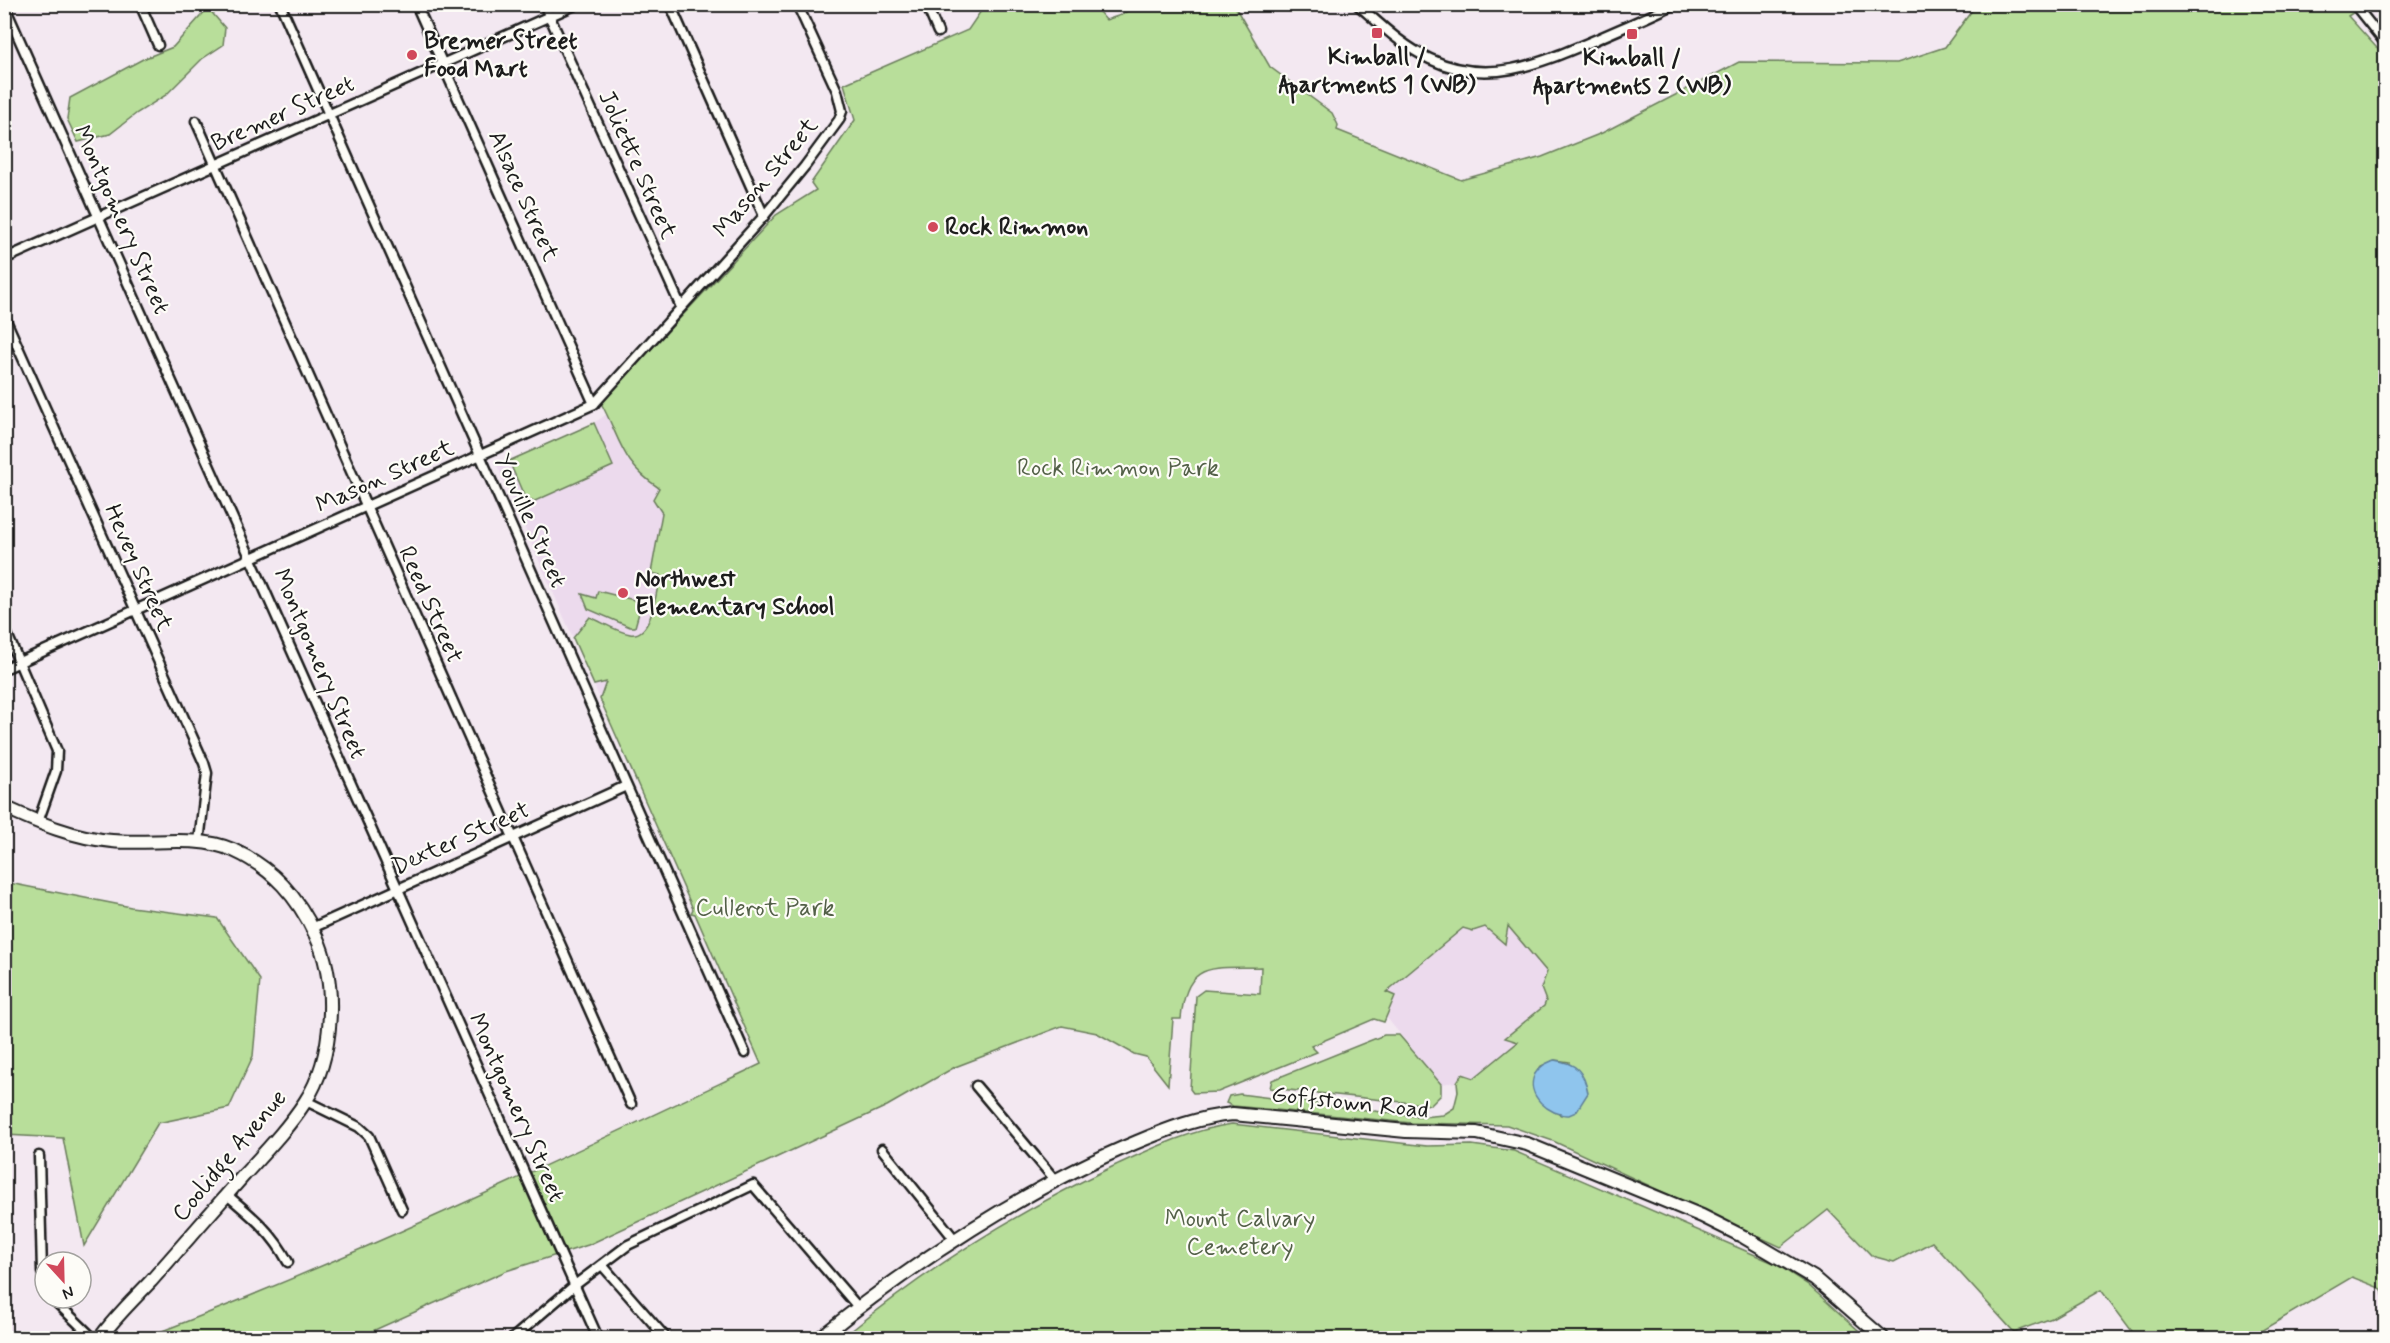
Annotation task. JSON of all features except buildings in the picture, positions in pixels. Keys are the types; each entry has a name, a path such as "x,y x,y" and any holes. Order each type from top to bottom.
{"main road":[{"name":"Coolidge Avenue","path":"4,807 59,830 111,841 199,842 233,850 260,865 295,897 321,948 327,971 330,1020 324,1055 306,1101 227,1195 100,1338"},
{"name":"Goffstown Road","path":"820,1338 858,1307 956,1242 1056,1181 1154,1135 1196,1120 1220,1115 1267,1115 1406,1131 1494,1135 1527,1144 1576,1163 1744,1237 1814,1278 1883,1338"}],"street":[{"path":"140,4 158,45"},
{"name":"Youville Street","path":"280,4 745,1053"},
{"name":"Alsace Street","path":"416,4 594,404"},
{"name":"Joliette Street","path":"544,4 681,307"},
{"name":"Bremer Street","path":"4,259 577,4"},
{"path":"670,4 764,216"},
{"name":"Mason Street","path":"4,669 594,404 764,216 839,120 842,111 837,91 797,4"},
{"path":"926,4 938,32"},
{"path":"1357,4 1392,34 1432,60 1455,68 1490,73 1537,64 1675,4"},
{"path":"2354,4 2385,44"},
{"name":"Montgomery Street","path":"4,5 253,558 397,889 598,1338"},
{"name":"Reed Street","path":"196,121 365,508 631,1104"},
{"name":"Hevey Street","path":"4,315 207,773 199,842"},
{"path":"4,627 55,742 58,759 38,822"},
{"name":"Dexter Street","path":"312,928 626,786"},
{"path":"976,1086 1056,1181"},
{"path":"306,1101 359,1127 369,1136 402,1210"},
{"path":"882,1149 956,1242"},
{"path":"39,1156 41,1250"},
{"path":"517,1337 574,1285 638,1239 753,1185 858,1307"},
{"path":"227,1195 264,1226 276,1240 288,1262"},
{"path":"602,1265 666,1338"},
{"path":"64,1310 93,1338"}],"shaded area":[{"name":"Northwest Elementary School","path":"607,414 627,460 659,488 691,631 606,682 600,699 497,465 594,423"},
{"path":"1493,908 1572,995 1544,1006 1506,1037 1519,1041 1474,1078 1462,1074 1457,1082 1441,1084 1387,1018 1395,996 1385,992 1463,928"}],"green space":[{"path":"985,5 1059,5 1074,10 1073,6 1093,5 1106,20 1121,15 1137,5 1234,5 1270,67 1332,113 1338,125 1337,130 1461,180 1542,157 1602,133 1739,62 1897,63 1945,47 1976,5 2365,5 2348,16 2386,58 2385,1302 2382,1289 2352,1277 2249,1338 2137,1338 2101,1290 2052,1318 2014,1332 1932,1242 1894,1262 1872,1256 1828,1210 1781,1247 1553,1141 1507,1125 1412,1123 1233,1106 1226,1103 1229,1096 1240,1094 1422,1117 1443,1115 1454,1108 1458,1092 1457,1082 1462,1074 1474,1078 1518,1042 1505,1038 1544,1006 1546,1001 1541,988 1547,972 1508,926 1505,944 1485,927 1473,931 1463,928 1386,992 1395,996 1384,1022 1374,1019 1311,1046 1317,1052 1218,1092 1193,1093 1190,1089 1196,996 1204,990 1260,994 1261,967 1216,969 1205,971 1196,977 1189,986 1184,1000 1181,1019 1173,1019 1168,1085 1146,1057 1134,1054 1097,1033 1062,1026 955,1067 887,1106 588,1245 506,1271 357,1338 144,1338 378,1241 532,1172 761,1064 695,914 691,913 693,909 600,699 606,682 594,685 573,638 590,617 630,634 644,629 655,602 660,575 651,573 662,513 653,499 659,488 646,479 629,460 601,403 776,215 816,190 811,183 855,120 844,84 968,30","holes":["1555,1060 1569,1062 1561,1115 1541,1100 1535,1074 1541,1066"]},
{"path":"208,8 225,28 223,45 202,59 166,95 137,113 110,134 78,142 67,119 70,98 143,59 173,47"},
{"path":"594,423 613,466 535,501 525,498 509,461"},
{"path":"598,591 642,602 635,627 588,609 582,594 596,598"},
{"path":"4,882 131,907 217,918 260,980 253,1056 229,1108 158,1123 84,1246 63,1138 5,1135"},
{"path":"1384,1035 1399,1035 1441,1084 1441,1095 1431,1105 1270,1088 1272,1080"},
{"name":"Mount Calvary Cemetery","path":"1232,1124 1427,1146 1472,1145 1514,1151 1776,1264 1807,1284 1867,1338 856,1338 850,1332 945,1262 1046,1200 1158,1146 1187,1135"}],"water":[{"path":"1554,1060 1574,1066 1582,1074 1588,1093 1576,1112 1569,1115 1547,1108 1541,1103 1533,1089 1537,1071"}],"place":[{"name":"Kimball / Apartments 1 (WB)","path":"1377,33"},
{"name":"Kimball / Apartments 2 (WB)","path":"1632,34"},
{"name":"Bremer Street Food Mart","path":"412,55"},
{"name":"Rock Rimmon","path":"933,227"},
{"name":"Northwest Elementary School","path":"623,593"}],"park label":[{"name":"Rock Rimmon Park","path":"1118,468"},
{"name":"Cullerot Park","path":"765,908"}]}
